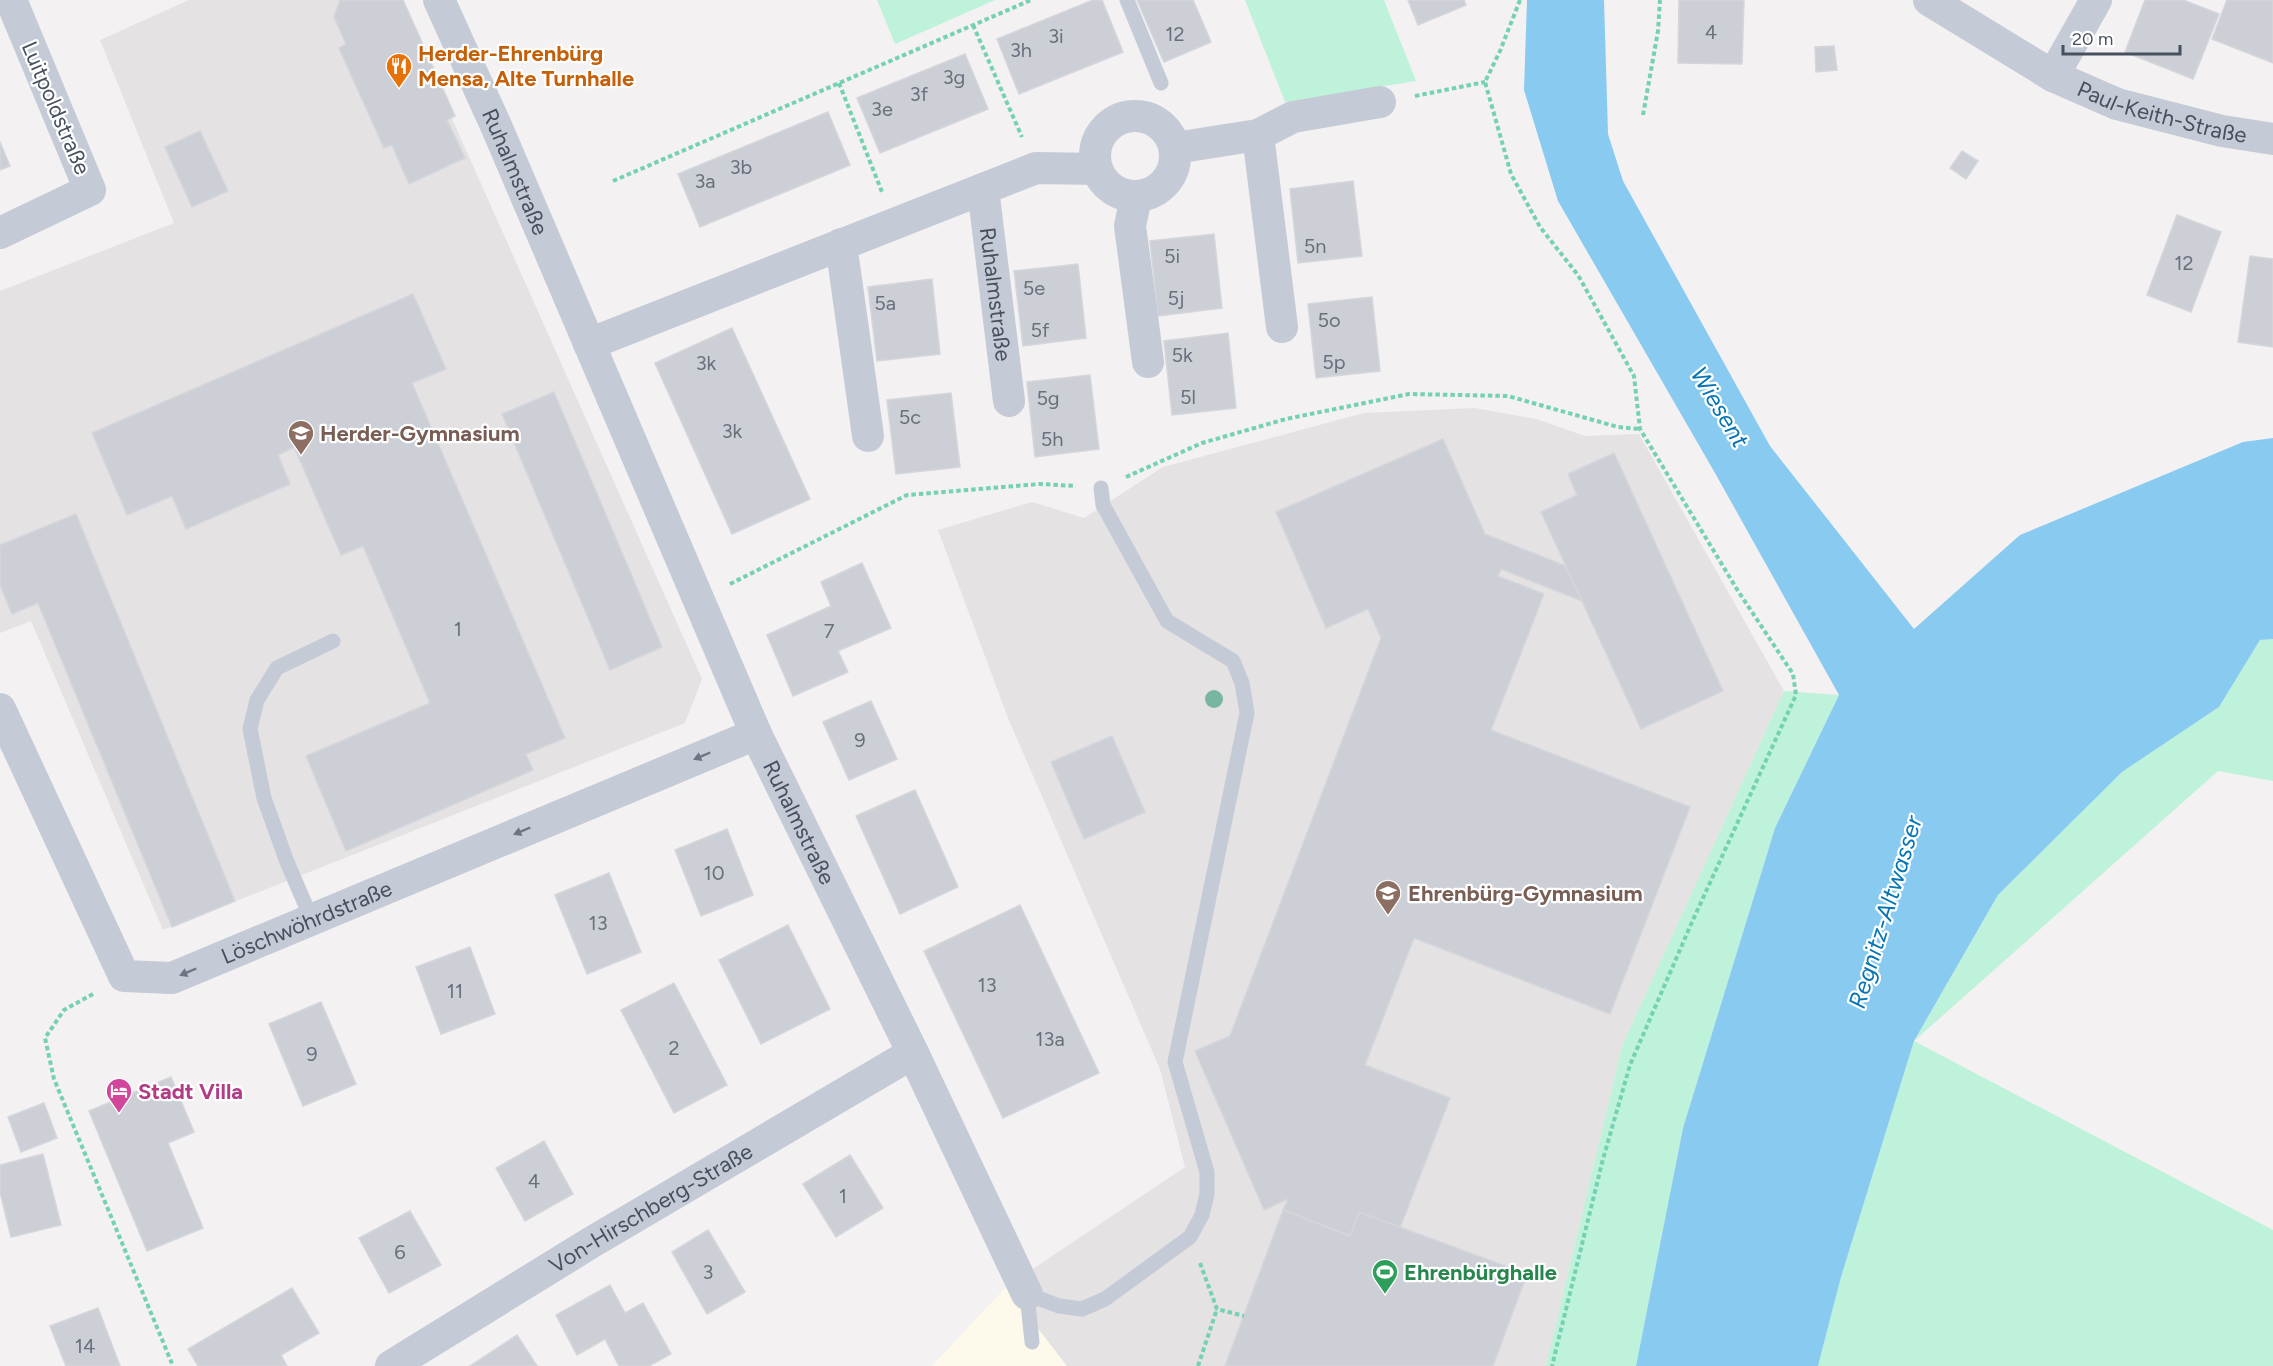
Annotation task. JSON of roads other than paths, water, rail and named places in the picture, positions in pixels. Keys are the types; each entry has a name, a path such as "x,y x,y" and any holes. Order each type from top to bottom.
{"street":[{"name":"Luitpoldstraße","path":"0,233 90,190 11,0"},
{"name":"Ruhalmstraße","path":"439,0 756,734 913,1053 1027,1294"},
{"name":"Paul-Keith-Straße","path":"1929,0 2053,76 2116,104 2222,131 2273,139"},
{"name":"Paul-Keith-Straße","path":"2053,76 2096,0"},
{"path":"1175,148 1258,135 1293,117 1380,102"},
{"path":"1136,116 1148,118 1170,135 1175,148 1174,165 1170,177 1150,194 1137,197 1122,195 1113,190 1097,170 1095,158 1097,144 1102,133 1122,119 1136,116"},
{"path":"1258,135 1282,327"},
{"path":"589,344 1036,168 1097,170"},
{"name":"Ruhalmstraße","path":"983,189 1009,402"},
{"path":"1137,197 1130,225 1148,362"},
{"path":"841,244 868,436"},
{"path":"0,709 10,759"},
{"name":"Löschwöhrdstraße","path":"10,759 124,976 172,978 756,734"},
{"name":"Von-Hirschberg-Straße","path":"391,1366 592,1242 913,1053"}],"lane":[{"path":"1127,0 1161,82"},
{"path":"1032,1342 1027,1294 1059,1306 1082,1309 1104,1299 1190,1237 1202,1215 1207,1194 1207,1172 1175,1062 1247,713 1242,683 1233,661 1167,621 1103,505 1101,488"},
{"path":"312,920 287,862 264,798 250,729 257,700 277,668 333,642"}],"water":[{"path":"1527,0 1604,0 1608,134 1623,181 1770,446 1914,629 2020,535 2243,442 2273,438 2273,639 2260,640 2219,707 2122,772 1998,895 1914,1041 1841,1277 1818,1366 1636,1366 1683,1128 1775,828 1839,695 1715,473 1558,201 1524,90"}],"place":[{"name":"Herder-Ehrenbürg Mensa, Alte Turnhalle","path":"399,89"},
{"name":"Herder-Gymnasium","path":"301,456"},
{"name":"Ehrenbürg-Gymnasium","path":"1388,916"},
{"name":"Stadt Villa","path":"119,1114"},
{"name":"Ehrenbürghalle","path":"1385,1295"}],"water label":[{"name":"Wiesent","path":"1720,407"},
{"name":"Regnitz-Altwasser","path":"1885,912"}]}
